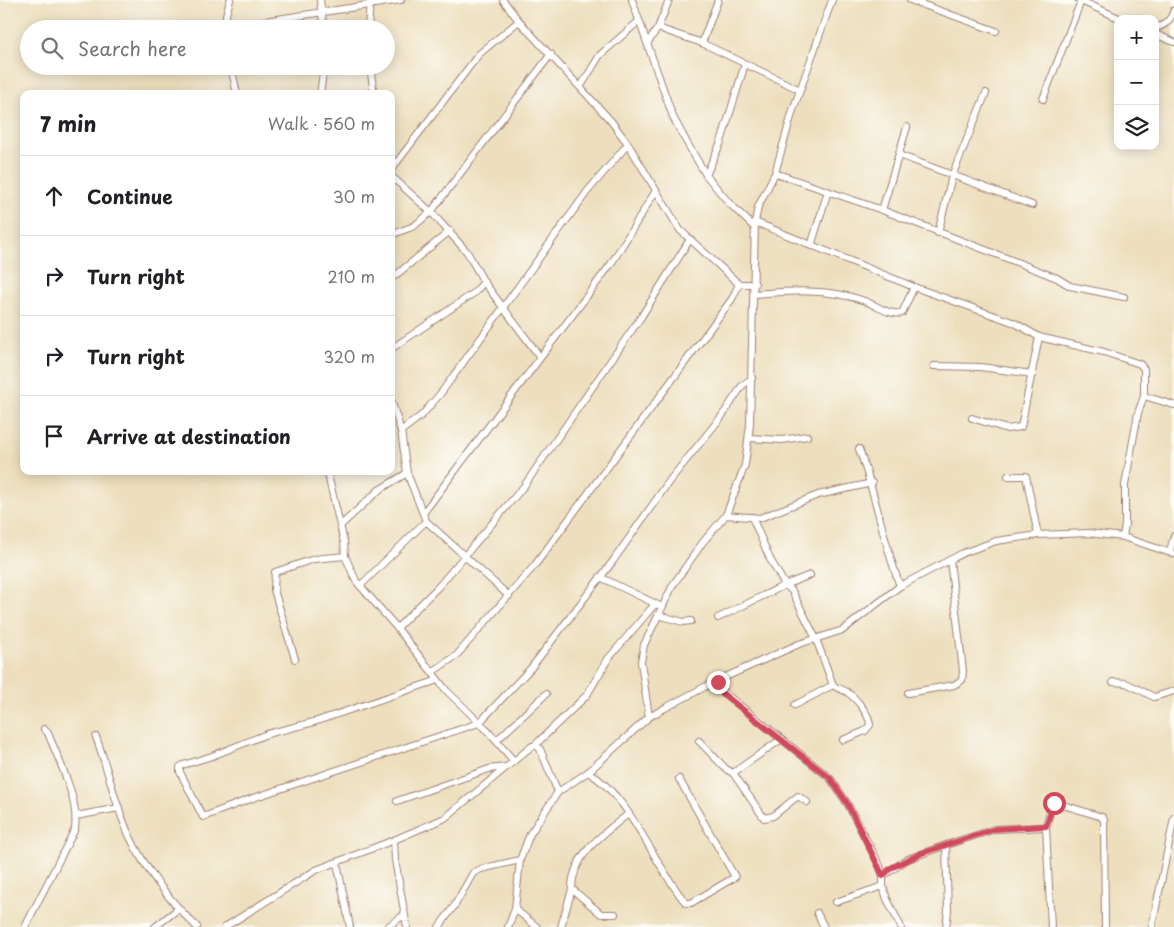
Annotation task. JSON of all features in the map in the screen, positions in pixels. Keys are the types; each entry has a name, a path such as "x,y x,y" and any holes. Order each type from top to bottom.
{"street":[{"path":"226,20 230,0"},
{"path":"320,0 323,20"},
{"path":"274,20 369,2 400,0"},
{"path":"503,0 519,21 611,120 628,144 655,192 689,240 728,272 739,284 755,284"},
{"path":"632,0 673,116 706,175 728,202 754,224 846,258 914,287 1015,323 1039,337 1104,352 1140,364 1144,369 1144,396 1138,413 1125,485 1123,537"},
{"path":"648,42 658,28 669,0"},
{"path":"702,43 718,0"},
{"path":"225,927 316,870 445,818 534,746 587,695 608,659 658,605 703,542 726,515 741,478 749,438 755,284 754,224 758,207 775,173 800,90 832,0"},
{"path":"910,0 996,31"},
{"path":"1043,99 1080,1 1114,16"},
{"path":"368,20 369,2"},
{"path":"1159,28 1163,27 1172,16 1174,10"},
{"path":"395,165 479,54 519,21"},
{"path":"581,86 600,55 639,21"},
{"path":"658,28 702,43 800,90"},
{"path":"1159,36 1174,42"},
{"path":"395,233 414,226 431,212 551,54"},
{"path":"706,175 721,142 745,64"},
{"path":"233,75 236,90"},
{"path":"321,90 323,75"},
{"path":"371,75 373,90"},
{"path":"938,233 952,176 986,93"},
{"path":"882,210 907,128"},
{"path":"401,431 422,415 441,393 587,192 628,144"},
{"path":"899,155 1032,205"},
{"path":"775,173 882,210 1057,278 1070,286 1124,297"},
{"path":"395,180 450,231 467,252 484,282 503,309 540,357"},
{"path":"810,246 828,191"},
{"path":"424,512 611,264 655,192"},
{"path":"395,276 450,231"},
{"path":"397,628 465,556 524,486 641,317 689,240"},
{"path":"395,346 474,292 484,282"},
{"path":"432,672 456,656 509,596 732,299 739,284"},
{"path":"754,294 826,291 863,300 895,315 902,313 914,287"},
{"path":"972,418 1006,429 1021,427 1034,374 1039,337"},
{"path":"934,366 980,367 1034,374"},
{"path":"438,680 314,722 259,737 212,756 183,765 180,767 180,772 203,816 480,723 531,668 670,480 722,416 742,386 752,378"},
{"path":"1144,396 1174,405"},
{"path":"395,412 401,431 407,474 424,512 426,522 509,596"},
{"path":"749,438 782,440 807,436"},
{"path":"859,449 872,483 889,556 900,586"},
{"path":"340,526 379,490 407,474"},
{"path":"328,475 345,556 360,586 397,628 438,680 497,740 514,761"},
{"path":"1008,476 1026,476 1038,535"},
{"path":"726,515 760,518 818,495 872,483"},
{"path":"752,517 770,559 786,585 792,591 816,639 833,685 847,692 870,720 870,725 865,731 843,740"},
{"path":"360,586 426,522"},
{"path":"508,927 515,909 520,860 530,834 558,792 588,772 649,718 712,683 799,644 843,630 900,586 963,553 996,541 1038,535 1089,533 1123,537 1172,552 1174,536"},
{"path":"294,659 274,590 274,572 314,559 345,556"},
{"path":"908,693 954,685 962,680 963,672 950,560"},
{"path":"718,618 810,575"},
{"path":"600,577 658,605"},
{"path":"649,718 641,662 644,645 658,615 658,605"},
{"path":"658,615 683,622 691,621"},
{"path":"1113,682 1126,684 1154,698 1174,691"},
{"path":"712,683 780,740 830,778 847,803 883,876 882,886 886,899 901,927"},
{"path":"795,706 833,685"},
{"path":"497,740 546,694"},
{"path":"25,927 75,830 76,816 70,794 51,742 44,729"},
{"path":"96,737 130,836 144,862 178,909 197,927"},
{"path":"733,773 780,740"},
{"path":"699,741 726,769 733,773 764,818 773,816 798,796 806,802"},
{"path":"534,746 540,749 558,792"},
{"path":"397,802 489,769 507,766"},
{"path":"588,772 613,791 672,887 686,903 696,901 734,879 734,873 678,779"},
{"path":"1051,927 1046,826 1054,803 1102,817 1105,826 1105,927"},
{"path":"76,816 119,808"},
{"path":"561,927 572,889 572,880 579,861 593,843 628,814"},
{"path":"1152,927 1171,851 1174,818"},
{"path":"883,876 908,860 995,829 1046,826"},
{"path":"394,840 395,860 407,927"},
{"path":"946,845 948,911 946,927"},
{"path":"439,927 455,905 473,873 480,869 520,860"},
{"path":"337,863 350,927"},
{"path":"836,902 882,886"},
{"path":"572,889 601,914 615,914"},
{"path":"155,927 178,909"},
{"path":"515,909 537,927"},
{"path":"817,913 824,927"},
{"path":"387,927 404,914"}],"route":[{"path":"718,682 712,683 718,690 748,712 780,740 830,778 847,803 880,866 883,876 891,868 939,846 995,829 1046,826 1052,803 1054,803"}]}
